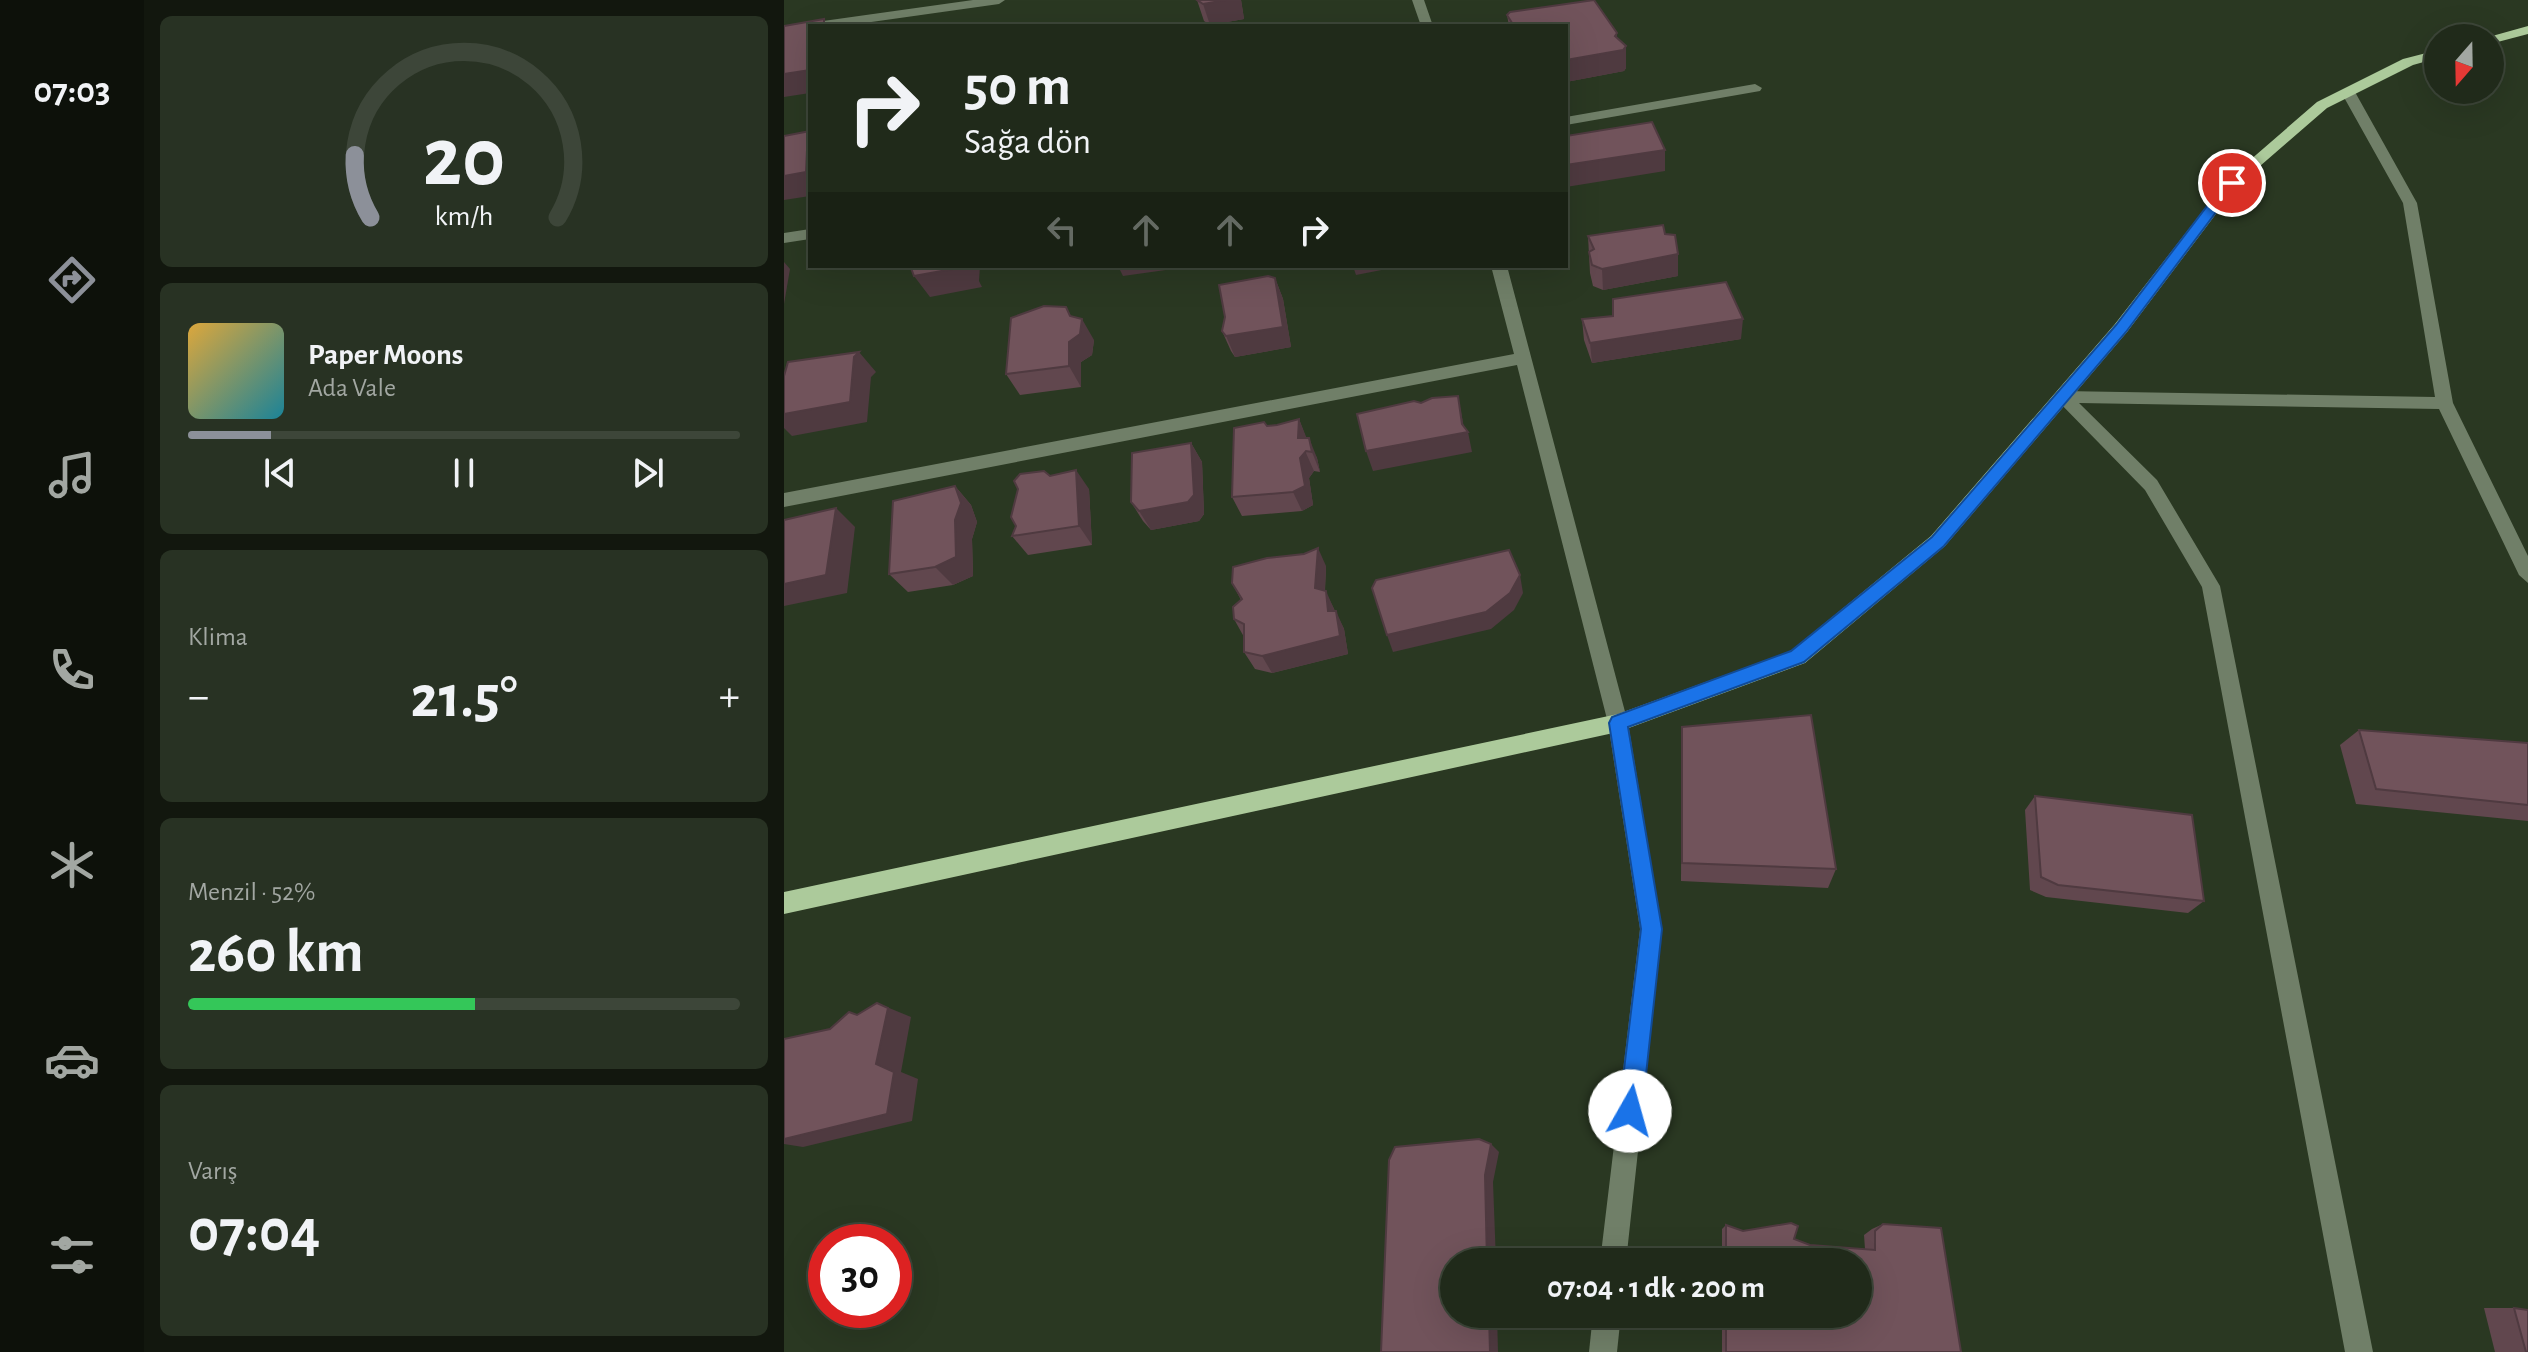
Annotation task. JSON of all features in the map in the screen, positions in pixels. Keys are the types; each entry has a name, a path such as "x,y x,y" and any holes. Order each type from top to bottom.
{"main road":[{"path":"2504,36 2528,30"},
{"path":"784,903 1618,723 1798,657 1938,541 2121,328 2232,183 2322,105 2408,62 2424,58"}],"street":[{"path":"830,24 999,0"},
{"path":"1418,0 1426,24"},
{"path":"1568,121 1755,88"},
{"path":"2348,92 2410,203 2445,403 2528,575"},
{"path":"784,238 808,234"},
{"path":"1500,268 1618,723 1651,929 1615,1248"},
{"path":"784,500 1523,358"},
{"path":"2062,397 2445,403"},
{"path":"2062,397 2151,485 2211,586 2359,1352"},
{"path":"1603,1352 1606,1328"}],"building":[{"path":"1197,0 1226,0 1203,4"},
{"path":"1594,0 1617,33 1615,36 1626,46 1623,50 1568,60 1568,24 1513,24 1507,15 1510,12"},
{"path":"824,19 824,24 808,24 808,70 784,74 784,26"},
{"path":"1652,122 1665,150 1568,165 1568,136"},
{"path":"808,131 806,172 784,176 784,136"},
{"path":"1663,225 1665,234 1675,235 1678,254 1602,269 1592,265 1589,252 1594,249 1588,236"},
{"path":"911,268 958,268 914,276"},
{"path":"1268,276 1275,278 1283,327 1226,336 1222,331 1225,317 1219,285"},
{"path":"1726,282 1743,319 1590,343 1582,319 1613,316 1613,299"},
{"path":"1044,306 1066,307 1070,316 1082,319 1080,334 1069,342 1069,366 1006,374 1011,318"},
{"path":"859,352 854,357 850,402 784,414 784,376 788,362"},
{"path":"1458,396 1462,424 1468,432 1366,451 1357,414 1414,401 1421,403 1432,398"},
{"path":"1299,419 1298,438 1309,438 1312,452 1306,451 1300,458 1305,486 1293,492 1232,497 1234,428 1264,422 1267,426 1277,425"},
{"path":"1191,443 1194,495 1188,502 1139,511 1131,502 1132,453"},
{"path":"1076,470 1079,526 1012,536 1016,526 1011,517 1018,489 1014,481 1020,474 1044,471 1050,476"},
{"path":"955,486 961,503 955,520 956,557 935,567 889,574 893,501"},
{"path":"836,508 826,575 784,584 784,520"},
{"path":"1318,548 1315,588 1326,591 1328,611 1336,611 1340,636 1262,656 1244,652 1244,624 1234,619 1233,607 1242,599 1232,583 1233,567 1267,558 1304,554"},
{"path":"1509,550 1520,575 1510,593 1486,612 1387,635 1372,588 1376,580"},
{"path":"1811,715 1836,869 1682,863 1682,727"},
{"path":"2359,730 2528,743 2528,805 2376,789"},
{"path":"2035,796 2192,815 2204,901 2058,885 2041,877"},
{"path":"877,1003 888,1008 876,1064 894,1072 887,1114 784,1139 784,1039 830,1029 849,1012 857,1015"},
{"path":"1479,1139 1491,1144 1485,1175 1487,1248 1440,1248 1440,1328 1489,1328 1490,1352 1381,1352 1389,1160 1395,1147"},
{"path":"1791,1223 1798,1226 1794,1239 1810,1245 1849,1248 1726,1248 1726,1225 1743,1231"},
{"path":"1883,1224 1941,1228 1961,1352 1726,1352 1726,1328 1872,1328 1872,1250 1875,1250 1875,1231"},
{"path":"2514,1308 2528,1310 2528,1352 2526,1352"}],"route":[{"path":"1630,1111 1651,929 1618,723 1798,657 1938,541 2121,328 2232,183"}]}
